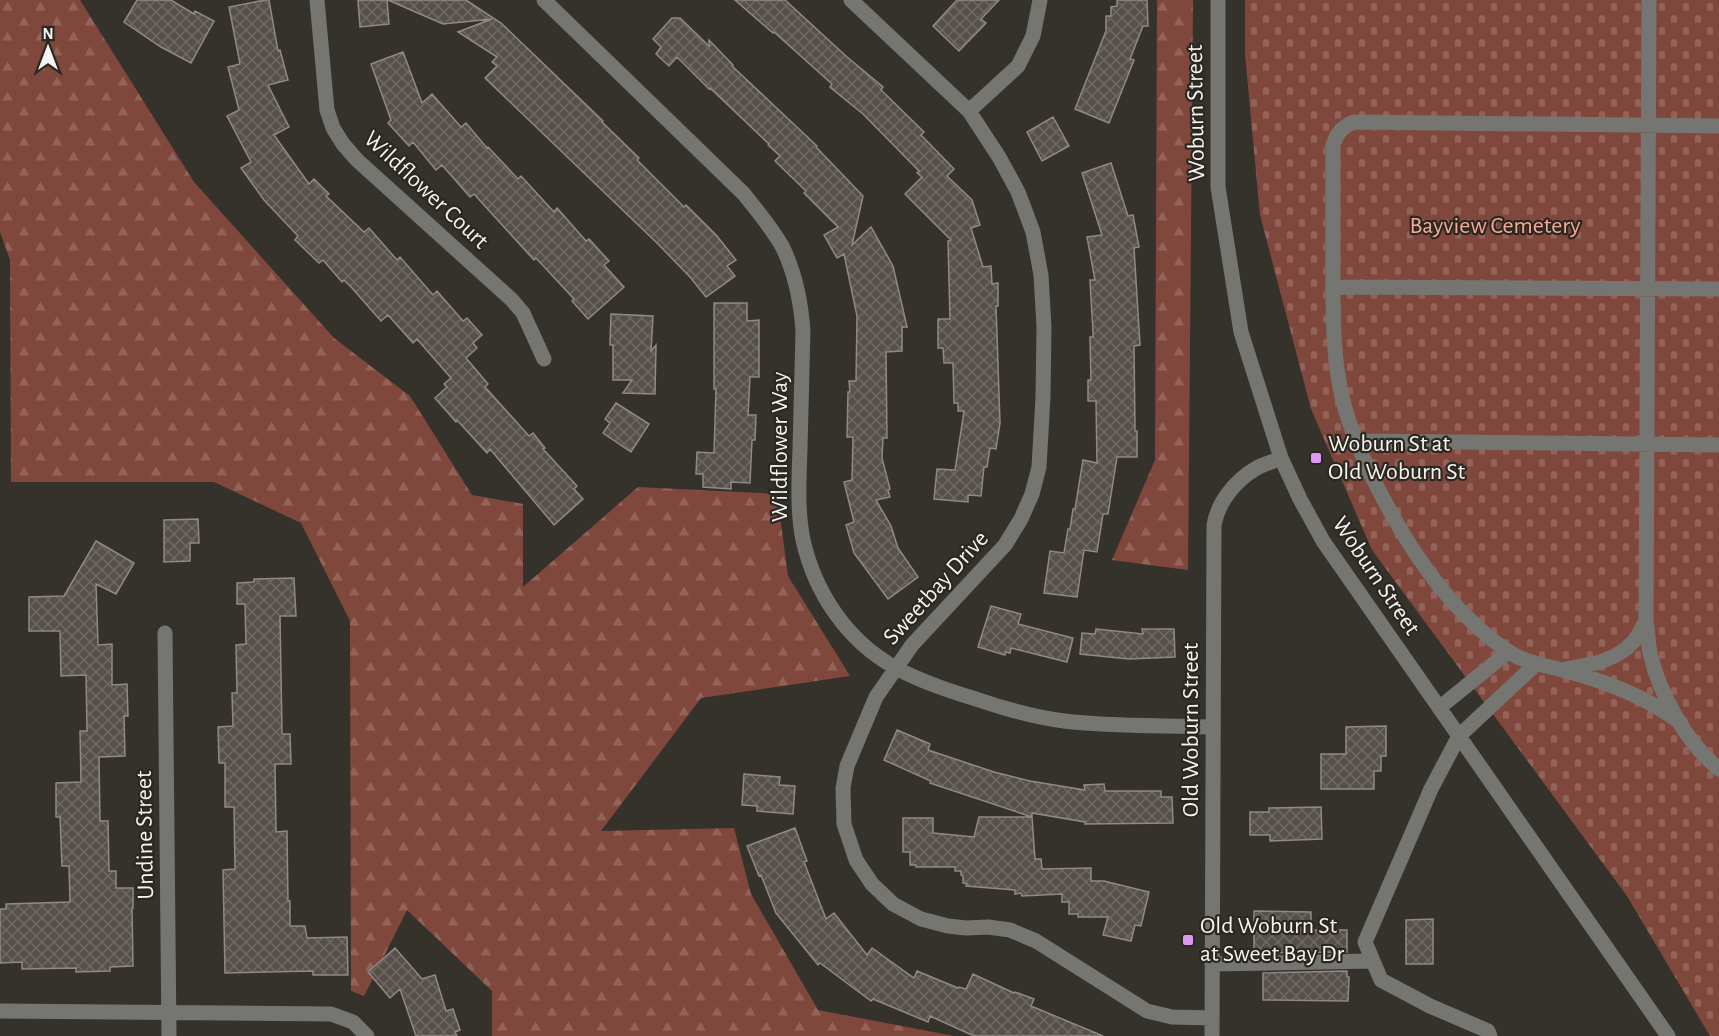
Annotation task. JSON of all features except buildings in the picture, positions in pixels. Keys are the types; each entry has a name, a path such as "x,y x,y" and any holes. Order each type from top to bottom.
{"street":[{"name":"Wildflower Court","path":"317,0 327,110 333,128 343,144 357,160 512,300 522,313 544,359"},
{"name":"Wildflower Way","path":"544,0 744,194 783,249 794,279 803,321 799,493 802,537 811,571 828,604 848,630 895,668 954,693 1024,715 1094,723 1213,727"},
{"name":"Sweetbay Drive","path":"851,0 969,111 999,157 1018,192 1032,232 1041,274 1044,327 1039,467 1028,503 1005,545 928,626 895,668 876,697 847,766 843,788 844,824 856,860 872,884 892,904 921,919 948,926 1010,930 1036,941 1147,1011 1172,1017 1212,1018"},
{"path":"969,111 1017,66 1033,36 1040,0"},
{"name":"Woburn Street","path":"1218,0 1218,187 1241,332 1281,458 1323,541 1668,1036"},
{"path":"1648,0 1646,621 1650,653 1661,687 1681,723 1703,755 1719,769"},
{"path":"1681,723 1661,708 1620,687 1536,664 1508,652 1461,611 1420,562 1386,504 1356,441 1345,407 1338,374 1334,339 1333,145 1337,134 1344,126 1354,122 1719,126"},
{"path":"1333,287 1719,289"},
{"path":"1356,441 1719,445"},
{"name":"Old Woburn Street","path":"1212,1036 1215,515 1225,497 1244,477 1256,468 1281,458"},
{"path":"1562,670 1593,665 1619,654 1634,640 1646,621"},
{"name":"Undine Street","path":"165,633 170,1036"},
{"path":"1439,708 1508,652"},
{"path":"1490,1036 1488,1031 1430,1006 1382,980 1365,942 1431,789 1459,736 1536,664"},
{"path":"1212,964 1373,961"},
{"path":"0,1011 331,1014 353,1022 367,1036"}],"green space":[{"path":"0,0 80,0 194,182 334,338 410,396 472,495 523,504 523,587 638,487 777,494 788,576 850,676 701,698 601,831 734,828 751,894 818,1010 954,1036 492,1036 492,991 407,910 364,996 351,991 350,621 301,523 214,482 11,482 10,260 0,232"},
{"path":"1157,0 1193,0 1188,570 1112,560 1155,460"},
{"name":"Bayview Cemetery","path":"1245,0 1719,0 1719,1036 1710,1036 1627,896 1372,550 1311,409 1260,215 1245,54"}],"place":[{"name":"Woburn St at Old Woburn St","path":"1316,458"},
{"name":"Old Woburn St at Sweet Bay Dr","path":"1188,940"}]}
